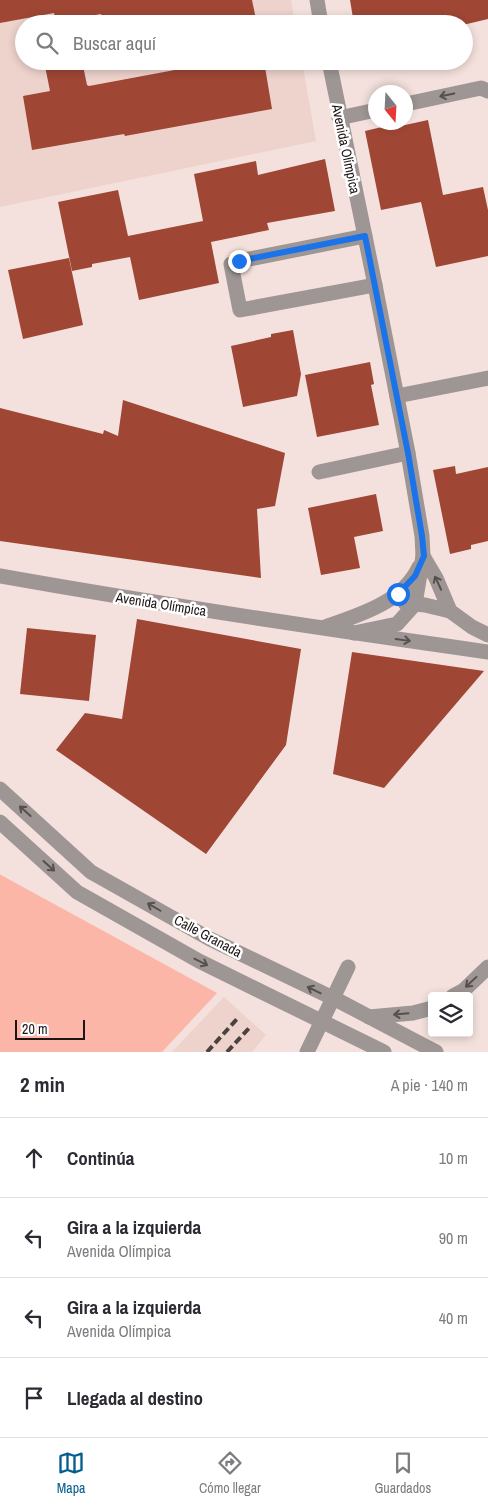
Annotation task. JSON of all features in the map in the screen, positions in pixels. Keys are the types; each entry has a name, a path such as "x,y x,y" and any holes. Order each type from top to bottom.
{"street":[{"path":"317,0 320,15"},
{"name":"Avenida Olímpica","path":"331,70 397,396 422,536 424,556 415,604"},
{"path":"413,103 481,88 488,91"},
{"path":"339,118 368,112"},
{"path":"365,236 231,264 240,310 375,285"},
{"path":"397,396 488,378"},
{"path":"319,472 408,453"},
{"path":"324,628 365,613 398,594 415,576 424,556"},
{"name":"Avenida Olímpica","path":"424,556 450,611"},
{"name":"Avenida Olímpica","path":"0,576 153,603 488,652"},
{"path":"385,602 415,604 450,611 472,627 488,635"},
{"path":"354,633 397,624 415,604"},
{"name":"Calle Granada","path":"0,789 92,872 210,939 436,1052"},
{"name":"Calle Granada","path":"0,822 77,892 199,961 384,1052"},
{"path":"306,1052 348,967"},
{"path":"460,992 488,967"},
{"path":"369,1017 413,1013 428,1009"}],"shaded area":[{"path":"0,0 291,0 294,15 15,15 15,70 304,70 316,141 0,207"},
{"path":"0,874 217,993 162,1052 0,1052"},
{"path":"224,997 266,1035 252,1052 172,1052"}],"building":[{"path":"0,0 252,0 255,15 54,15 54,13 15,15 15,20 0,23"},
{"path":"350,0 488,0 488,19 473,23 473,15 352,15"},
{"path":"46,70 84,70 87,85 89,86 175,70 266,70 272,109 125,136 124,134 32,150 23,96 50,91"},
{"path":"428,120 443,195 483,187 488,210 488,256 436,267 421,202 381,210 365,131 413,130 413,123"},
{"path":"325,159 335,211 267,223 269,230 211,242 219,283 139,300 130,257 92,264 92,267 72,271 58,202 118,190 128,236 203,221 194,174 256,161 258,175"},
{"path":"69,258 83,325 23,339 8,270"},
{"path":"293,330 301,374 297,396 243,407 231,346 271,337 271,334"},
{"path":"370,362 374,384 371,385 379,425 317,437 305,375"},
{"path":"123,400 285,453 275,506 257,509 261,578 0,541 0,408 103,434 104,430 118,436"},
{"path":"455,466 456,474 488,467 488,541 471,545 471,549 450,554 433,470"},
{"path":"376,494 383,531 354,537 360,568 321,575 308,508"},
{"path":"137,619 301,649 286,745 206,854 56,750 85,713 122,719"},
{"path":"27,628 96,635 89,701 20,694"},
{"path":"352,652 484,671 384,788 333,774"}],"railway":[{"path":"207,1052 237,1019"},
{"path":"227,1052 251,1026"}],"route":[{"path":"239,261 365,236 408,453 424,556 415,576 398,594"}]}
